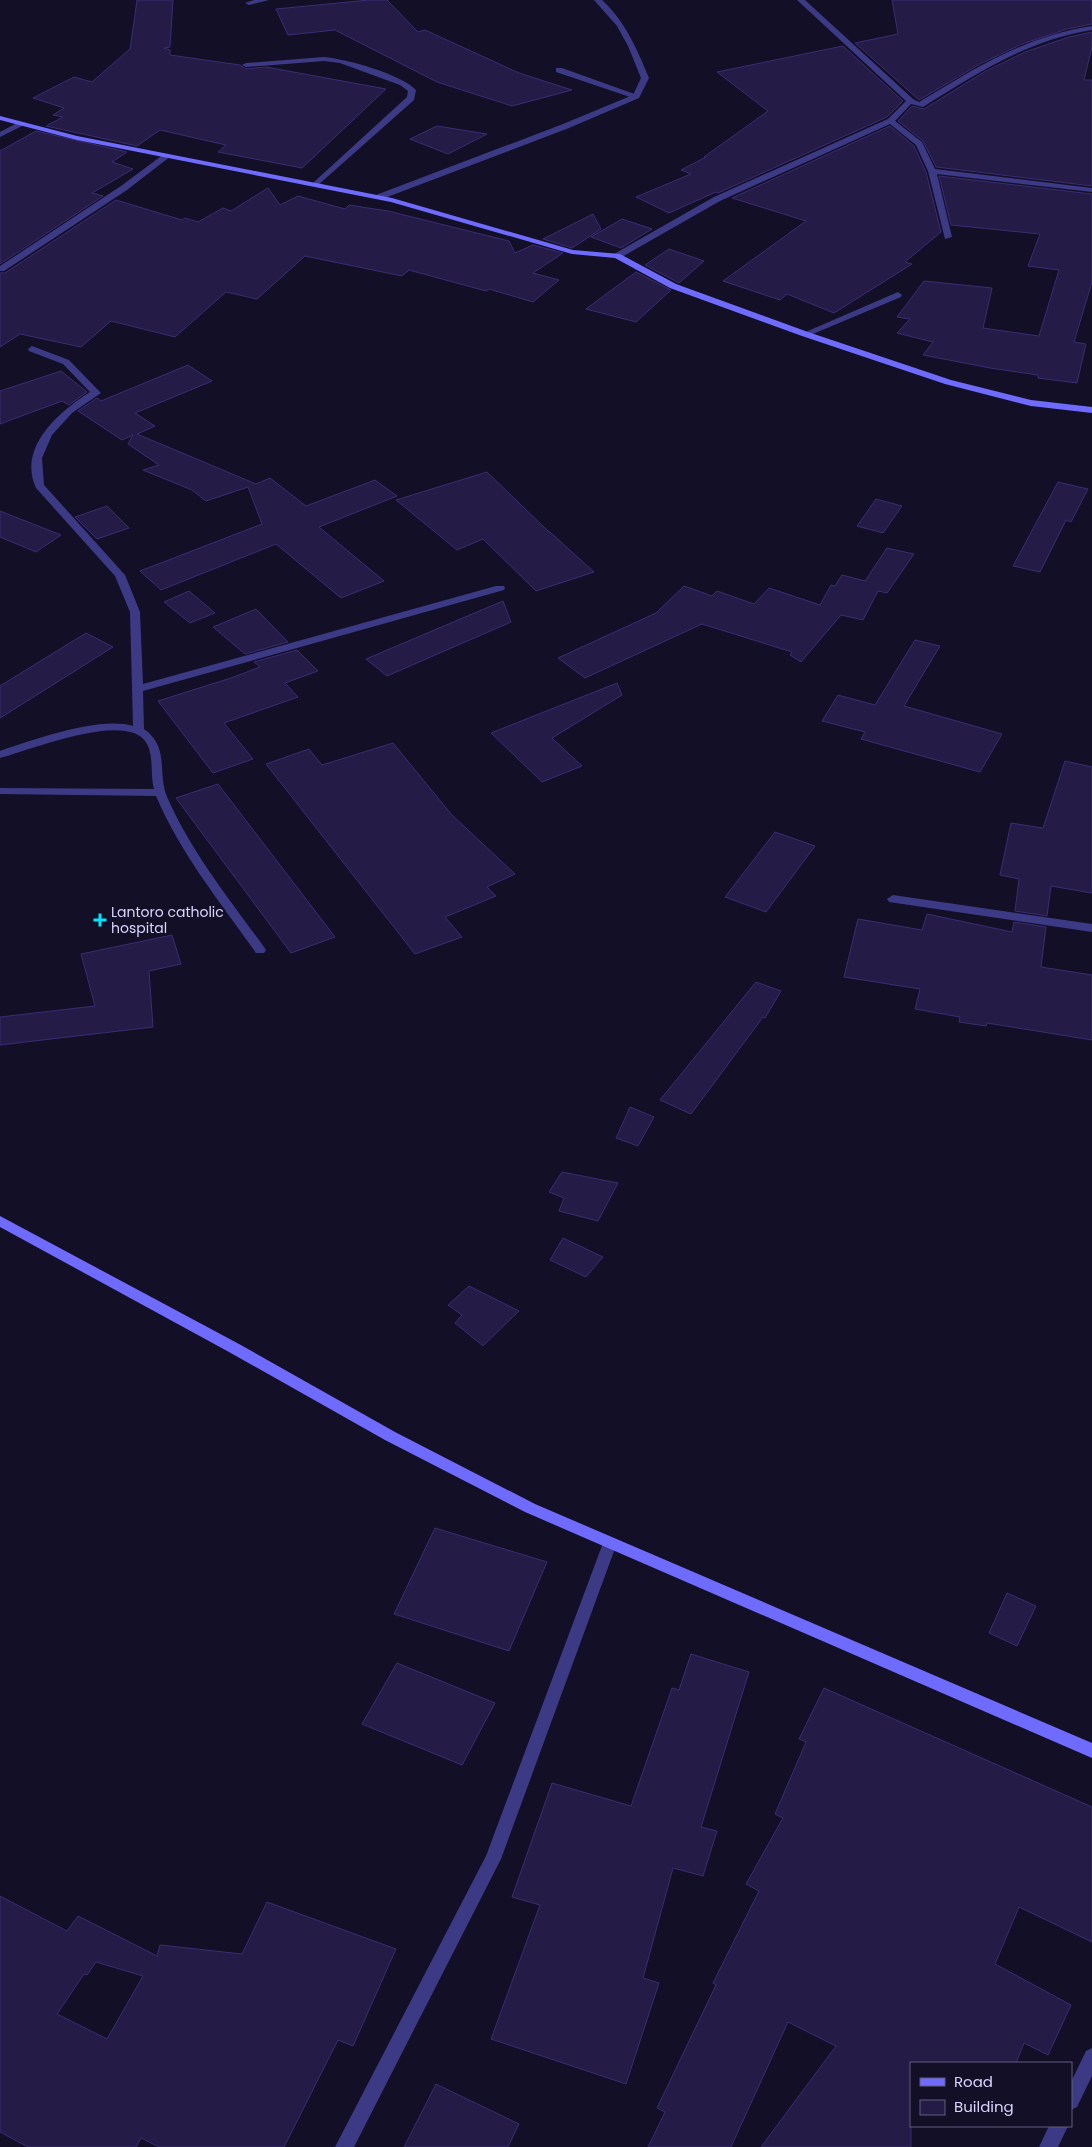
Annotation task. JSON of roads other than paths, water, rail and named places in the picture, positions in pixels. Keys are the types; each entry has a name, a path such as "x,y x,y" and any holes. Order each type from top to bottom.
{"street":[{"path":"249,3 265,0"},
{"path":"379,197 532,140 636,96 645,78 631,42 605,6 598,0"},
{"path":"801,0 910,101 920,105 1007,52 1075,30 1092,28"},
{"path":"246,65 324,59 341,61 403,83 412,90 411,98 317,184"},
{"path":"560,70 636,96"},
{"path":"617,256 717,199 891,121 910,101"},
{"path":"0,118 167,156 379,197 475,222 572,252 617,256 673,286 805,334 988,394 1031,403 1082,410 1092,407"},
{"path":"891,121 919,144 932,171 948,236"},
{"path":"0,135 22,124"},
{"path":"1,269 167,156"},
{"path":"932,171 1092,190"},
{"path":"805,334 898,295"},
{"path":"32,349 66,362 96,393 56,421 38,456 39,486 120,575 135,612 139,730"},
{"path":"137,689 500,588"},
{"path":"0,755 27,745 91,729 116,726 139,730 149,738 156,753 159,793 184,840 260,950"},
{"path":"0,791 159,793"},
{"path":"893,899 1092,928"},
{"path":"0,1221 234,1348 390,1436 530,1508 1092,1751"},
{"path":"344,2147 493,1859 610,1543"},
{"path":"1072,2099 1092,2057"},
{"path":"1048,2147 1058,2127"}],"place":[{"name":"Lantoro catholic hospital","path":"100,920"}]}
